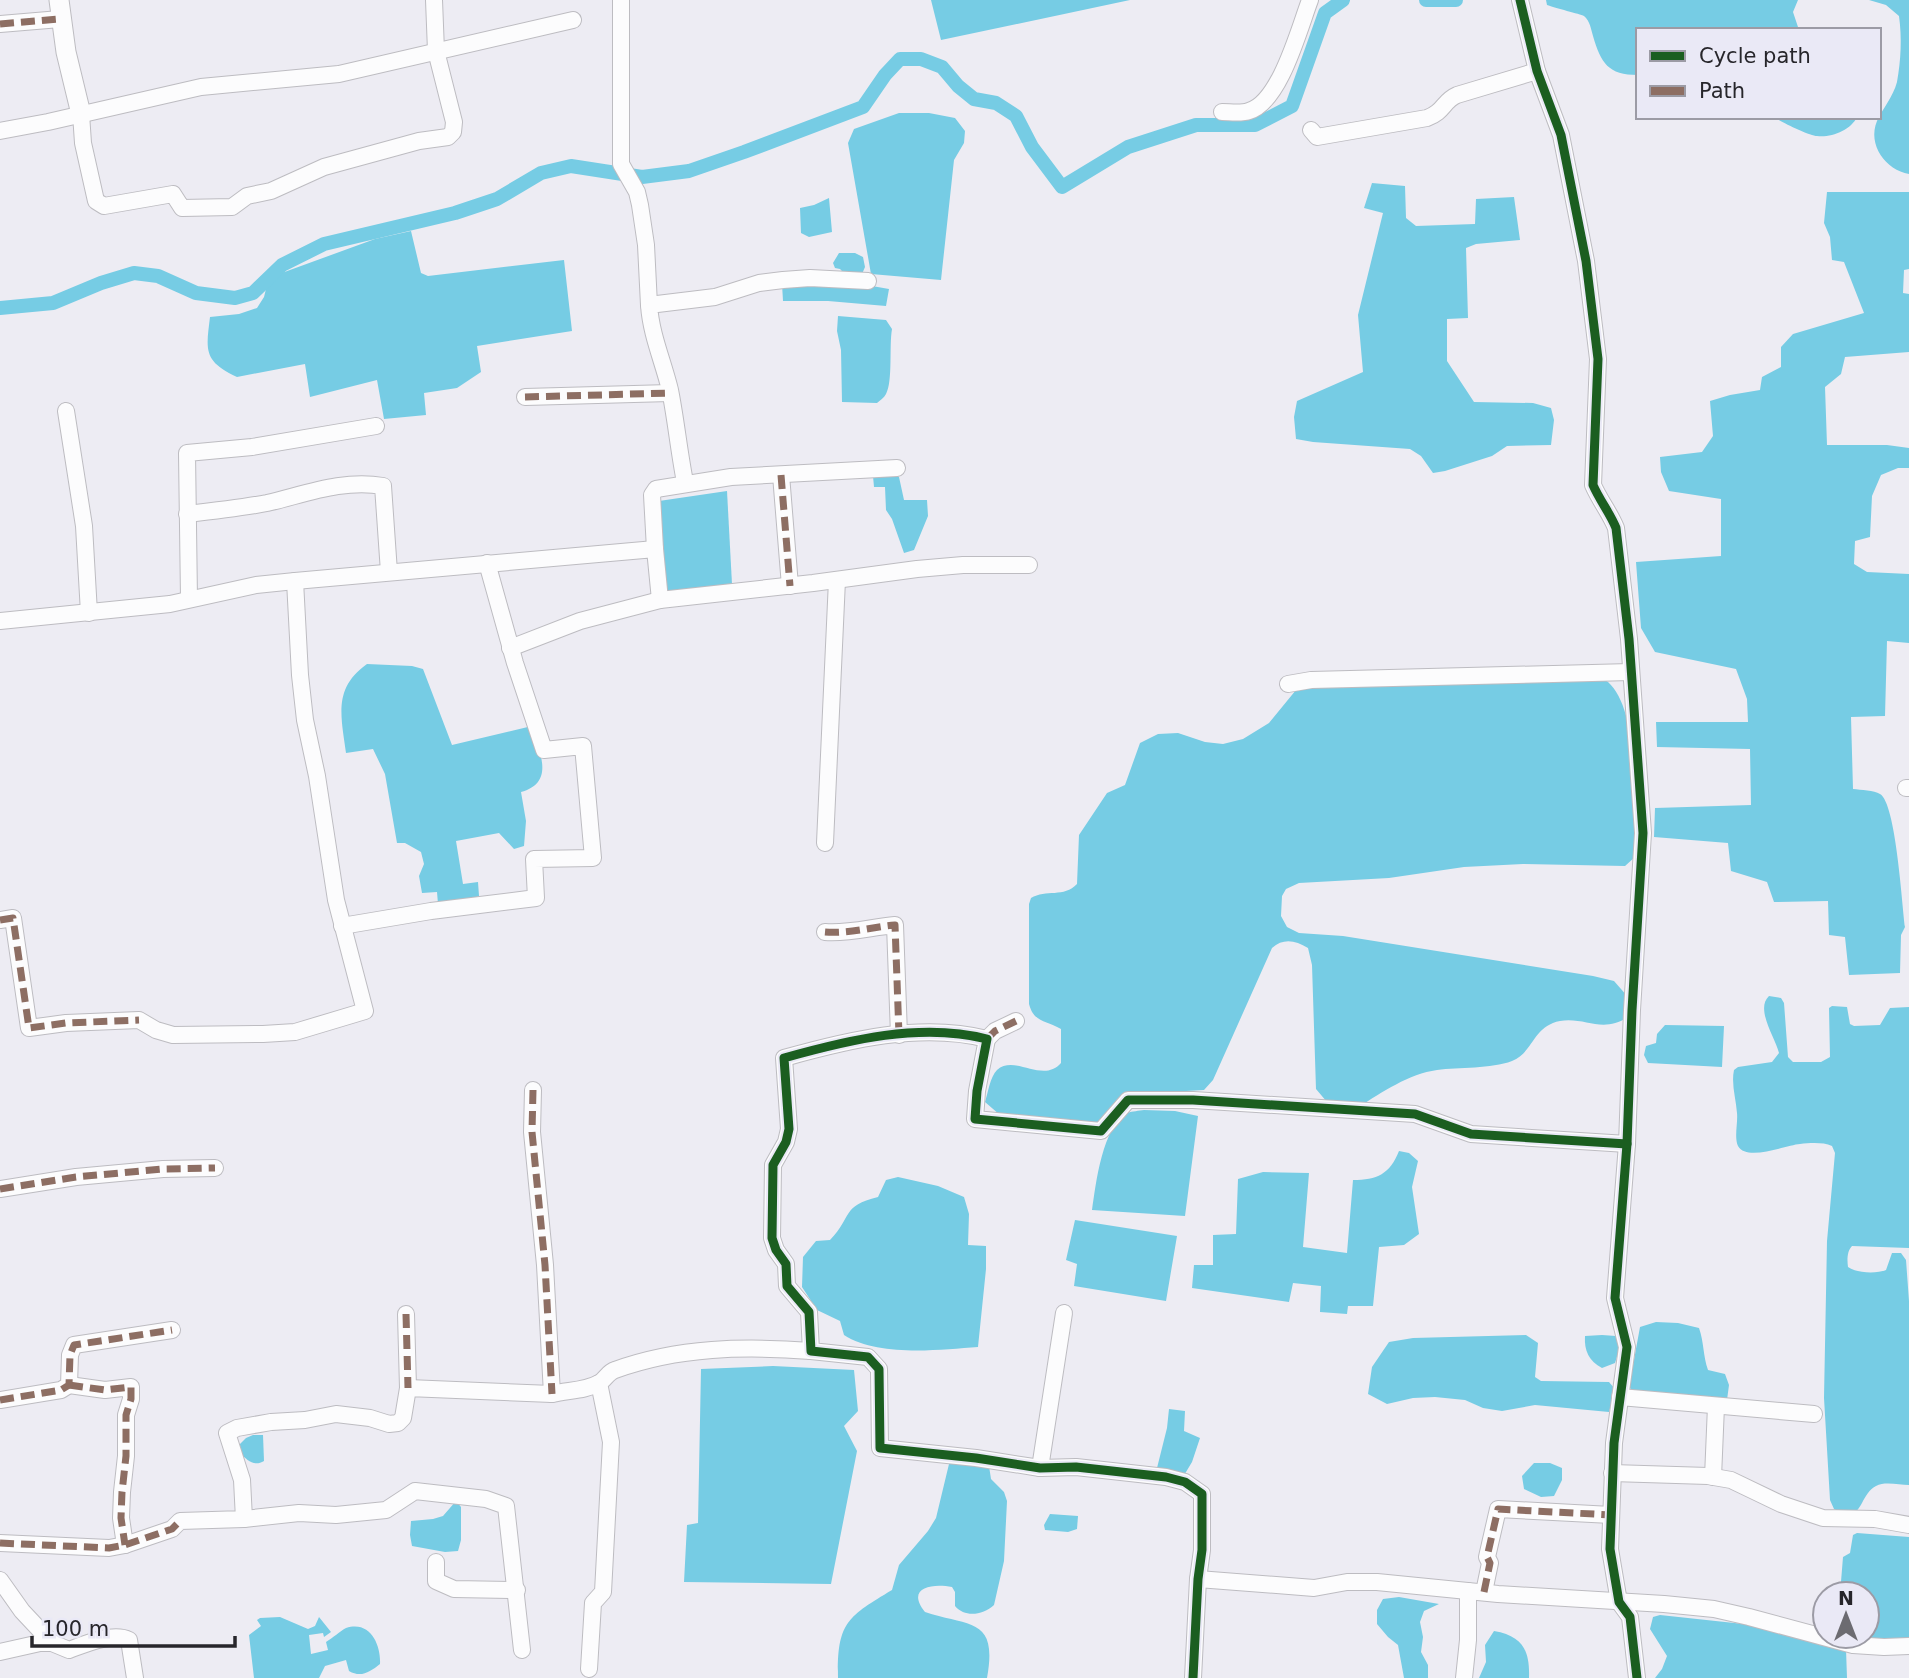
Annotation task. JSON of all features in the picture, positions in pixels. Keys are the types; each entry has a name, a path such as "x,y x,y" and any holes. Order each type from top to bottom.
{"street":[{"path":"0,24 60,9 66,52 82,114 83,143 98,204 104,206 173,194 182,208 232,207 247,196 271,191 324,167 372,152 419,141 437,140 453,134 454,122 436,51 434,0"},
{"path":"621,0 621,163 637,192 646,245 654,341 663,362 670,393 685,482"},
{"path":"1222,112 1248,112 1265,102 1279,83 1310,0"},
{"path":"1520,0 1537,71 1561,135 1586,261 1598,359 1593,485 1616,528 1631,672 1643,833 1632,1010 1628,1144 1615,1298 1627,1346 1612,1473 1610,1549 1619,1602 1630,1617 1637,1678"},
{"path":"0,131 201,87 339,74 573,20"},
{"path":"1311,130 1317,137 1427,118 1438,114 1451,98 1537,71"},
{"path":"649,305 715,297 759,283 783,280 810,278 868,281"},
{"path":"525,397 670,393"},
{"path":"66,411 84,526 89,613"},
{"path":"189,598 187,453 252,447 376,426"},
{"path":"660,600 652,495 656,489 685,482 731,477 897,468"},
{"path":"781,475 790,586"},
{"path":"187,514 266,503 327,487 358,483 383,486 389,572"},
{"path":"0,621 170,604 189,598 295,580 655,549"},
{"path":"342,926 431,911 536,898 534,859 593,859 583,746 544,750 510,648 487,564"},
{"path":"510,648 580,621 660,600 963,565 1029,565"},
{"path":"0,920 13,918 29,1028 66,1023 139,1020 156,1030 173,1035 295,1032 365,1011 342,926 305,720 295,580"},
{"path":"825,843 837,580"},
{"path":"1288,684 1311,680 1631,672"},
{"path":"825,932 843,933 861,928 895,925 899,1035"},
{"path":"1016,1021 995,1031 987,1039 977,1091 975,1119 1101,1130 1128,1100 1193,1100 1415,1114 1471,1134 1628,1144"},
{"path":"811,1351 809,1312 787,1286 786,1264 776,1251 772,1238 773,1165 786,1142 789,1129 784,1058 855,1040 899,1035 953,1033 987,1039"},
{"path":"533,1090 532,1132 545,1265 552,1394"},
{"path":"0,1189 89,1176 163,1169 215,1168"},
{"path":"1040,1468 1064,1313"},
{"path":"244,1519 242,1480 227,1433 237,1428 271,1422 305,1420 336,1414 370,1418 389,1424 398,1423 403,1418 408,1388 406,1314"},
{"path":"69,1385 70,1355 74,1345 172,1330"},
{"path":"408,1388 552,1394 599,1383 611,1371 697,1350 778,1348 868,1357 879,1369 880,1448 1040,1468 1076,1467 1132,1472 1185,1482 1202,1494 1202,1550 1193,1678"},
{"path":"589,1669 593,1603 603,1592 611,1442 599,1383"},
{"path":"0,1400 61,1390 69,1385 105,1390 131,1387 131,1399 126,1415 121,1518 125,1545"},
{"path":"1620,1397 1814,1414"},
{"path":"1713,1477 1716,1406"},
{"path":"1612,1473 1731,1480 1781,1504 1823,1518 1875,1519 1909,1525"},
{"path":"0,1544 109,1548 172,1529 180,1521 244,1519 299,1513 336,1515 386,1510 415,1491 486,1499 506,1506 522,1650"},
{"path":"1464,1678 1476,1592 1490,1563 1487,1557 1498,1509 1611,1515"},
{"path":"436,1562 436,1581 454,1589 517,1590"},
{"path":"1198,1579 1314,1588 1347,1582 1377,1582 1714,1609 1792,1626 1853,1645 1909,1646"},
{"path":"0,1580 22,1611 52,1643"},
{"path":"0,1652 40,1643 52,1643 69,1650 89,1643 123,1637 129,1640 135,1678"}],"water":[{"path":"931,0 1130,0 941,40"},
{"path":"1546,0 1798,0 1793,12 1798,28 1636,28 1636,75 1619,73 1607,66 1584,16 1547,5"},
{"path":"1869,0 1909,0 1909,174 1886,162 1875,139 1877,121 1881,119 1897,82 1900,57 1899,16 1886,5"},
{"path":"899,113 929,113 955,118 965,131 964,143 954,160 941,280 871,274 848,143 854,129"},
{"path":"1778,119 1856,119 1845,129 1822,136"},
{"path":"1372,183 1405,186 1406,218 1416,226 1475,224 1476,199 1514,197 1520,240 1476,244 1466,248 1468,318 1447,319 1447,361 1474,402 1533,403 1551,408 1554,420 1551,445 1507,446 1492,456 1433,473 1421,456 1410,449 1296,439 1294,417 1297,401 1363,372 1358,315 1383,213 1364,208"},
{"path":"1827,192 1909,192 1909,269 1904,270 1903,293 1909,294 1909,352 1845,357 1841,374 1825,387 1827,445 1887,445 1909,448 1909,468 1898,468 1881,475 1872,496 1870,537 1855,541 1854,564 1867,572 1909,574 1909,643 1887,641 1885,716 1851,717 1853,789 1880,794 1886,801 1894,834 1905,927 1901,935 1900,973 1849,975 1845,937 1829,935 1828,901 1774,902 1767,882 1731,871 1728,843 1654,837 1655,808 1751,805 1750,749 1657,747 1656,722 1748,722 1747,699 1736,669 1655,652 1641,628 1636,562 1721,556 1721,499 1669,491 1661,472 1660,457 1702,452 1713,436 1710,401 1760,390 1762,377 1781,367 1781,347 1793,334 1864,313 1844,262 1832,260 1830,237 1824,223"},
{"path":"829,198 832,232 809,237 801,233 800,208"},
{"path":"411,231 421,273 428,276 564,260 572,331 477,346 481,372 457,388 424,393 426,415 384,419 377,380 310,397 305,364 237,377 212,360 208,346 210,317 239,314 257,308 264,297 268,281 279,274 375,239"},
{"path":"839,253 855,253 863,257 865,267 862,274 845,274 835,268 833,263"},
{"path":"782,284 872,286 889,289 886,306 828,301 783,301"},
{"path":"838,316 886,320 892,329 888,388 877,403 842,402"},
{"path":"892,473 899,477 904,500 927,500 928,516 914,550 904,553 886,510 885,487 874,487 873,476"},
{"path":"727,491 732,584 665,593 659,501"},
{"path":"367,664 423,669 452,745 532,726 541,756 542,774 532,787 521,792 526,821 524,846 514,849 499,833 456,841 463,884 478,882 479,896 461,903 438,904 437,892 422,893 419,876 424,864 421,852 405,843 397,843 385,774 373,749 346,753 341,715 344,693 356,673"},
{"path":"1593,676 1608,682 1619,696 1631,739 1635,791 1635,857 1625,866 1523,864 1464,867 1389,878 1299,883 1286,889 1282,896 1281,916 1287,927 1299,933 1343,936 1614,981 1628,997 1628,1017 1619,1022 1602,1025 1560,1021 1544,1028 1525,1052 1512,1061 1416,1075 1359,1107 1327,1102 1316,1089 1312,965 1308,948 1285,941 1272,948 1213,1080 1204,1090 1133,1094 1103,1122 1088,1125 1000,1115 985,1102 993,1077 997,1070 1004,1066 1046,1071 1061,1063 1061,1029 1037,1018 1029,1004 1029,904 1031,898 1037,895 1066,891 1077,884 1079,835 1107,793 1125,785 1140,743 1158,734 1178,733 1205,742 1223,744 1243,739 1269,723 1296,690 1320,685 1405,686"},
{"path":"1769,996 1781,998 1784,1003 1788,1057 1793,1062 1821,1062 1830,1057 1829,1008 1832,1006 1847,1007 1850,1024 1854,1026 1880,1025 1890,1008 1909,1007 1909,1248 1852,1246 1848,1253 1848,1267 1861,1272 1886,1270 1892,1253 1901,1253 1906,1260 1909,1301 1909,1485 1888,1483 1876,1486 1870,1490 1856,1512 1851,1514 1834,1509 1830,1500 1824,1398 1827,1241 1835,1153 1832,1146 1816,1143 1750,1153 1743,1151 1737,1142 1734,1070 1738,1067 1772,1062 1779,1053 1765,1016 1765,1002"},
{"path":"1665,1025 1724,1026 1722,1067 1648,1063 1644,1055 1646,1046 1656,1043 1657,1034"},
{"path":"1144,1110 1175,1111 1198,1116 1185,1216 1092,1210 1102,1157 1112,1130 1128,1113"},
{"path":"1399,1151 1409,1153 1418,1161 1412,1187 1419,1234 1404,1245 1379,1247 1373,1306 1348,1306 1347,1314 1320,1312 1321,1286 1293,1283 1289,1302 1192,1288 1194,1265 1213,1265 1213,1235 1236,1234 1238,1179 1263,1172 1309,1173 1303,1247 1347,1253 1353,1180 1369,1179 1382,1174"},
{"path":"898,1177 938,1186 964,1197 969,1214 968,1245 986,1246 978,1347 909,1350 874,1347 858,1342 844,1335 840,1321 817,1310 802,1287 803,1257 816,1241 830,1240 853,1208 878,1197 886,1180"},
{"path":"1075,1220 1177,1236 1166,1301 1074,1286 1077,1264 1066,1260"},
{"path":"1656,1322 1699,1328 1708,1370 1725,1374 1729,1385 1727,1400 1639,1397 1629,1387 1640,1327"},
{"path":"1526,1335 1538,1343 1535,1377 1541,1381 1609,1382 1615,1389 1609,1412 1535,1405 1502,1411 1483,1408 1465,1400 1435,1397 1413,1398 1387,1404 1368,1394 1372,1367 1389,1342 1413,1338"},
{"path":"1585,1336 1616,1336 1620,1347 1615,1363 1602,1368 1591,1359"},
{"path":"773,1366 854,1370 858,1411 844,1426 857,1451 831,1584 684,1582 687,1525 698,1523 701,1369"},
{"path":"1169,1409 1185,1411 1184,1431 1200,1438 1192,1462 1183,1477 1157,1468"},
{"path":"253,1435 263,1435 264,1461 260,1463 251,1462 240,1453 240,1444"},
{"path":"966,1462 989,1466 991,1479 1004,1492 1007,1501 1004,1561 994,1605 979,1613 969,1614 955,1606 955,1592 952,1587 945,1586 924,1589 918,1597 925,1612 967,1623 984,1634 989,1658 987,1678 838,1678 840,1645 848,1624 864,1607 892,1590 899,1565 936,1518 949,1464"},
{"path":"1534,1463 1550,1463 1562,1468 1562,1480 1554,1496 1541,1497 1524,1489 1522,1476"},
{"path":"456,1501 461,1507 461,1540 458,1551 445,1552 412,1546 411,1521 443,1516"},
{"path":"1050,1514 1078,1516 1077,1529 1068,1532 1045,1530 1044,1525"},
{"path":"1857,1533 1909,1537 1909,1642 1881,1640 1881,1580 1841,1580 1843,1557 1850,1553 1853,1535"},
{"path":"1399,1597 1439,1604 1424,1611 1420,1622 1423,1637 1421,1652 1428,1665 1428,1678 1404,1678 1398,1645 1377,1624 1377,1610 1383,1599"},
{"path":"1660,1615 1762,1626 1811,1639 1811,1650 1846,1650 1847,1678 1655,1678 1667,1656 1650,1629 1653,1617"},
{"path":"280,1617 308,1629 315,1626 319,1617 331,1632 324,1637 323,1633 309,1635 311,1654 328,1650 326,1642 346,1628 362,1628 373,1636 379,1650 380,1664 361,1674 349,1671 346,1660 325,1666 319,1678 254,1678 249,1635 261,1626 257,1620 260,1618"},
{"path":"1494,1631 1512,1637 1523,1646 1528,1660 1529,1678 1479,1678 1486,1662 1485,1645"}],"waterway":[{"path":"0,308 53,303 134,273 158,276 196,293 235,298 253,293 282,265 324,244 455,213 497,199 541,173 571,166 642,177 689,171 744,152 863,107 885,75 900,59 921,59 942,67 958,86 974,99 996,103 1016,116 1032,147 1062,187 1128,147 1196,125 1255,125 1292,106 1325,13 1343,0"},
{"path":"1426,0 1456,0"}],"marked path":[{"path":"0,24 60,19"},
{"path":"525,397 670,393"},
{"path":"781,475 790,586"},
{"path":"0,920 13,918 29,1028 66,1023 139,1020"},
{"path":"825,932 895,925 899,1035"},
{"path":"987,1039 995,1031 1016,1021"},
{"path":"533,1090 532,1132 545,1265 552,1394"},
{"path":"0,1189 76,1177 163,1169 215,1168"},
{"path":"406,1314 408,1388"},
{"path":"0,1400 61,1390 69,1385 70,1355 74,1345 172,1330"},
{"path":"69,1385 105,1390 131,1387 131,1399 126,1415 121,1518 125,1545"},
{"path":"1484,1592 1490,1563 1487,1557 1498,1509 1611,1515"},
{"path":"0,1543 109,1548 172,1529 180,1521"}],"cycle path":[{"path":"1520,0 1537,71 1561,135 1586,261 1598,359 1593,485 1616,528 1629,639 1643,833 1627,1144 1615,1298 1627,1347 1614,1443 1610,1549 1619,1602 1630,1617 1637,1678"},
{"path":"1193,1678 1202,1550 1202,1494 1185,1482 1166,1477 1076,1467 1040,1468 880,1448 879,1369 868,1357 811,1351 809,1312 787,1286 786,1264 776,1250 772,1238 773,1165 786,1142 789,1129 784,1058 885,1035 936,1032 962,1034 987,1039 977,1091 975,1119 1101,1131 1128,1100 1193,1100 1415,1114 1471,1134 1627,1144"}]}
